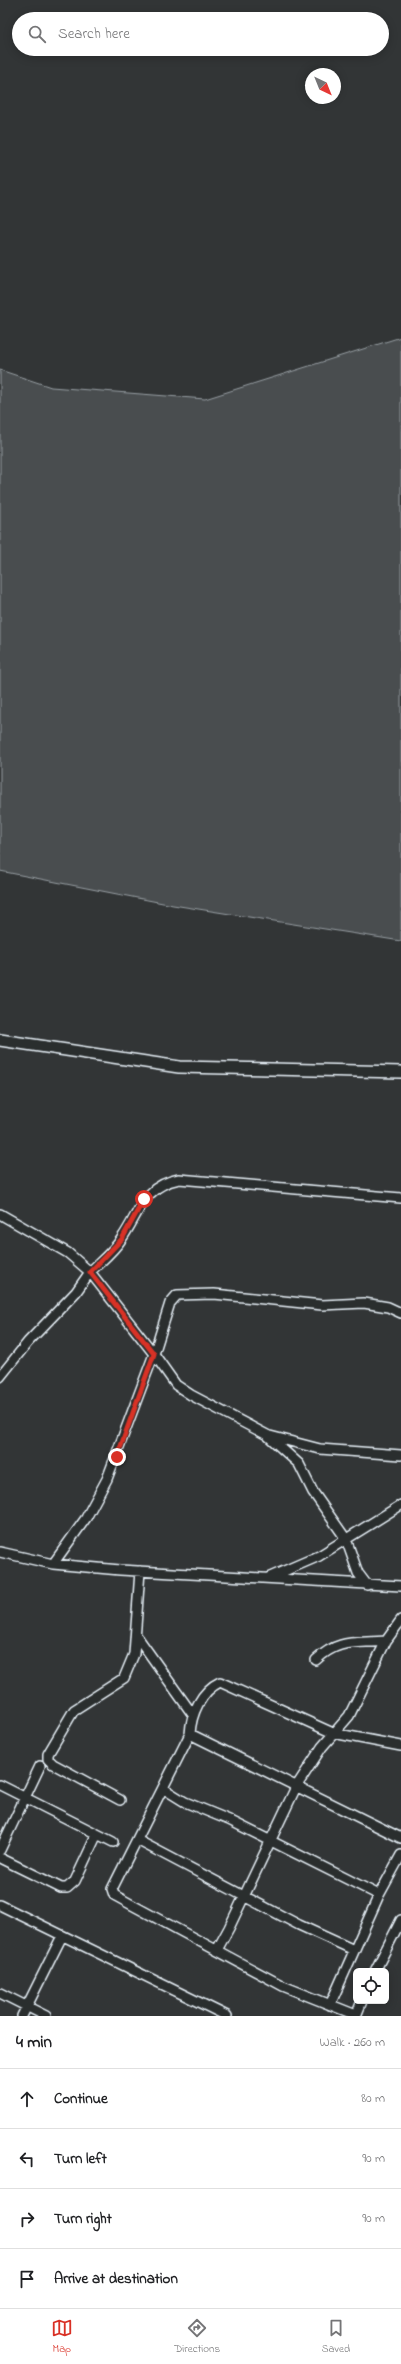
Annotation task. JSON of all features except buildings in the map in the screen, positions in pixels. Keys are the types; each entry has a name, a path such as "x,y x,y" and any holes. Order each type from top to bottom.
{"street":[{"path":"0,1040 179,1067 400,1071"},
{"path":"0,1377 38,1331 76,1292 90,1272 122,1239 144,1199 154,1188 165,1182 179,1179 401,1198"},
{"path":"0,1214 68,1252 90,1272 176,1384 191,1395 267,1435 320,1448 401,1455"},
{"path":"53,1564 86,1518 108,1479 173,1298 183,1294 214,1294 322,1305 364,1303 388,1307 401,1313"},
{"path":"267,1435 299,1464 313,1492 346,1539 358,1573 367,1585"},
{"path":"265,1580 295,1568 401,1505"},
{"path":"0,1552 53,1564 265,1580 401,1586"},
{"path":"120,1800 53,1764 48,1759 48,1754 74,1710 124,1678 134,1654 140,1571"},
{"path":"217,1950 296,1786 322,1747 349,1716 386,1641 401,1620"},
{"path":"136,1635 193,1715"},
{"path":"316,1660 331,1647 339,1644 386,1641"},
{"path":"361,2004 356,2016 283,1986 114,1895 112,1889 113,1884 164,1788 190,1734 193,1715 209,1689 220,1682 333,1734 401,1746"},
{"path":"190,1734 401,1838"},
{"path":"0,1850 40,1766"},
{"path":"0,1785 112,1842"},
{"path":"164,1788 185,1802 229,1820 379,1895"},
{"path":"0,1858 61,1888 67,1888 75,1881 97,1834"},
{"path":"137,1840 299,1925 354,1950"},
{"path":"330,2005 379,1895 401,1855"},
{"path":"0,1905 227,2016"},
{"path":"377,1968 401,1920"},
{"path":"22,2016 62,1936"},
{"path":"0,1993 46,2016"}],"shaded area":[{"path":"401,337 401,941 173,905 0,871 0,370 51,387 205,399"}],"route":[{"path":"117,1457 154,1354 90,1272 122,1239 138,1213 144,1199"}]}
